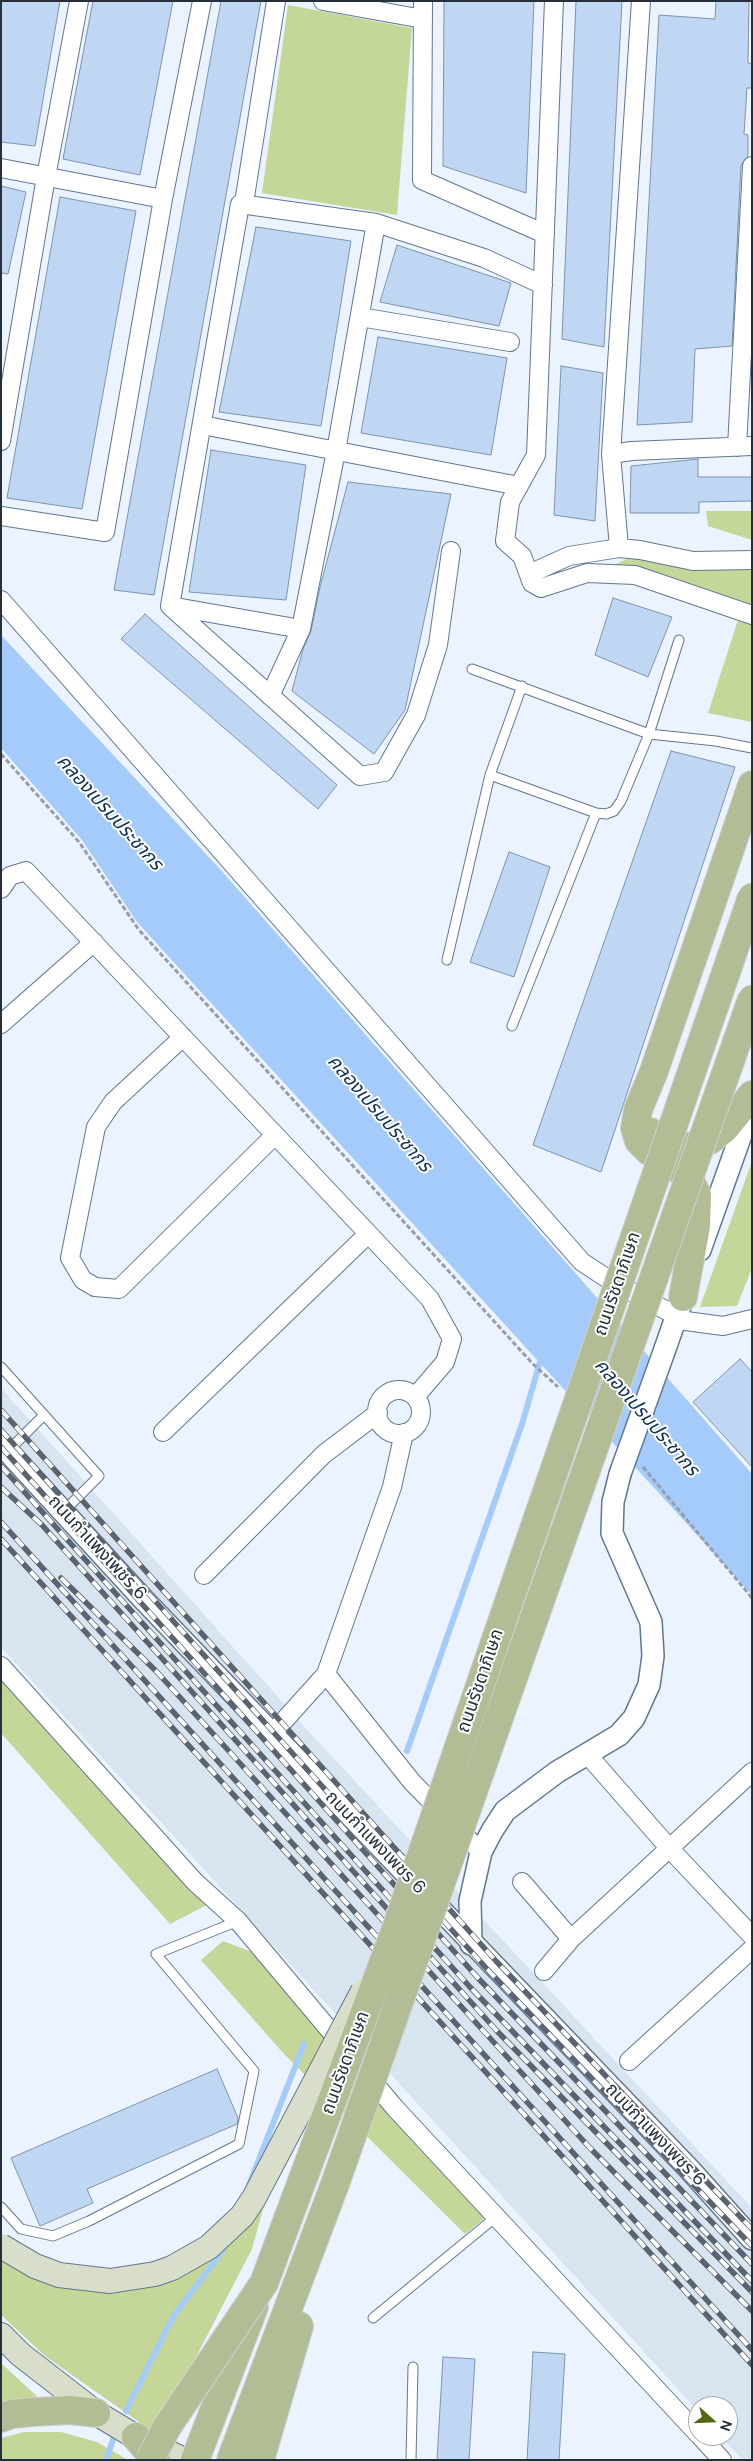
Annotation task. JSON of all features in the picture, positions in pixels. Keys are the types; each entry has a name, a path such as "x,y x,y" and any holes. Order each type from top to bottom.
{"main road":[{"path":"680,1307 696,1226 697,1195 692,1183 678,1169 649,1151 639,1141 635,1128 638,1110 654,1071 752,785"},
{"name":"ถนนรัชดาภิเษก","path":"195,2460 264,2283 396,1928 752,897"},
{"name":"ถนนรัชดาภิเษก","path":"231,2460 336,2184 752,999"},
{"path":"654,1071 644,1115 646,1127 655,1139 673,1148 690,1148 710,1140 724,1129 752,1094"},
{"path":"1,2246 35,2266 59,2275 110,2281 155,2274 172,2268 209,2247 242,2216 258,2191 396,1928"},
{"path":"260,2460 292,2350 336,2184"},
{"path":"150,2460 168,2427 264,2283"},
{"path":"1,2335 21,2355 96,2413 184,2460"},
{"path":"1,2418 12,2414 70,2410 96,2413"},
{"path":"136,2436 156,2460"}],"street":[{"path":"1,442 46,177 79,1"},
{"path":"1,516 106,532 163,199 202,1"},
{"path":"244,203 276,1"},
{"path":"323,1 422,19"},
{"path":"423,1 422,180 545,234"},
{"path":"554,1 536,454 510,502 505,541 522,556 532,583 541,588 587,573 635,575 752,615"},
{"path":"619,548 611,454 641,1"},
{"path":"611,454 632,451 744,446 752,166"},
{"path":"1,168 163,199"},
{"path":"170,606 240,204 244,203 376,222 484,258 543,285"},
{"path":"270,696 301,629 336,451 376,222"},
{"path":"360,317 510,342"},
{"path":"202,424 519,486"},
{"path":"529,574 569,556 619,548 640,550 693,561 752,560"},
{"path":"170,606 360,776 384,772 416,715 438,644 451,551"},
{"path":"1,600 582,1262 611,1281 680,1307 712,1326 723,1326 752,1319"},
{"path":"170,606 301,629"},
{"path":"1,889 10,876 26,871 430,1299 452,1339 445,1362 415,1397"},
{"path":"1,1024 94,942"},
{"path":"183,1037 113,1102 96,1127 70,1258 83,1280 95,1287 119,1289 275,1135"},
{"path":"471,1944 470,1901 481,1852 505,1810 557,1772 619,1735 634,1718 649,1685 652,1672 651,1622 612,1533 613,1502 620,1474 752,1104"},
{"path":"163,1432 368,1234"},
{"path":"402,1390 415,1397 421,1411 417,1425 404,1433 389,1432 383,1427 378,1413 382,1398 402,1390"},
{"path":"204,1575 324,1454 378,1413"},
{"path":"272,1734 326,1674 392,1487 404,1433"},
{"name":"ถนนกำแพงเพชร 6","path":"5,1448 63,1512 471,1944 691,2171 752,2239"},
{"path":"1,1666 195,1882 238,1921 395,2108 688,2423"},
{"path":"326,1674 412,1782 481,1852"},
{"path":"587,1754 670,1849 752,1936"},
{"path":"544,1971 571,1939 752,1772"},
{"path":"522,1882 571,1939"},
{"path":"629,2061 752,1949"},
{"path":"709,2446 722,2460"}],"lane":[{"path":"490,775 596,813 606,814 614,811 621,801 649,734 679,640"},
{"path":"472,669 649,734 716,741 752,748"},
{"path":"447,960 490,775 522,686"},
{"path":"512,1026 596,813"},
{"path":"1,1368 100,1476 63,1512"},
{"path":"5,1448 44,1415"},
{"path":"1,2207 21,2229 53,2236 89,2221 240,2144 254,2071 156,1954 238,1921"},
{"path":"373,2318 497,2216"},
{"path":"411,2460 413,2367"}],"path":[{"path":"1,754 78,842 139,930 532,1363 560,1389"},
{"path":"639,1462 752,1598"}],"shaded area":[{"path":"1,1388 312,1735 752,2208 752,2460 742,2460 730,2446 738,2446 738,2396 688,2396 688,2400 1,1647"}],"green space":[{"path":"288,5 412,28 397,215 262,193"},
{"path":"706,511 752,511 752,540 708,526"},
{"path":"629,558 659,562 752,567 752,607 657,574 614,565"},
{"path":"738,620 752,624 752,722 708,713"},
{"path":"752,1161 752,1268 737,1306 700,1307"},
{"path":"1,1679 209,1904 170,1924 1,1733"},
{"path":"223,1941 252,1952 286,1993 488,2215 465,2234 284,2054 201,1960"},
{"path":"265,2202 252,2249 156,2434 45,2356 1,2315 1,2254 147,2284"},
{"path":"1,2363 42,2401 1,2406"},
{"path":"24,2432 61,2432 97,2442 128,2460 1,2460 1,2438"}],"water":[{"name":"คลองเปรมประชากร","path":"1,635 219,868 752,1474 752,1595 137,922 82,840 1,748"}],"building":[{"path":"1,1 60,1 35,146 1,142"},
{"path":"93,1 173,1 140,175 63,159"},
{"path":"221,1 261,1 154,595 114,590"},
{"path":"444,1 534,1 526,193 443,166"},
{"path":"576,1 622,1 604,347 562,339"},
{"path":"716,1 749,1 748,63 752,64 752,88 747,88 744,134 748,135 748,156 741,165 732,346 695,349 692,422 637,425 659,15 715,19"},
{"path":"1,186 26,192 8,274 1,273"},
{"path":"60,197 136,211 82,509 7,498"},
{"path":"256,227 351,241 321,426 219,412"},
{"path":"397,245 511,283 499,326 380,302"},
{"path":"378,337 507,358 491,455 361,433"},
{"path":"561,366 603,373 595,521 554,515"},
{"path":"211,450 306,465 286,600 189,592"},
{"path":"698,459 698,477 752,477 752,501 699,502 699,513 630,513 631,466"},
{"path":"348,482 451,494 405,710 374,754 292,691 303,649 311,631 320,587"},
{"path":"613,598 672,617 648,677 595,655"},
{"path":"145,614 337,785 318,809 121,639"},
{"path":"671,751 735,767 601,1172 533,1145"},
{"path":"509,852 550,867 514,977 470,962"},
{"path":"740,1359 752,1372 752,1467 693,1402"},
{"path":"217,2069 238,2118 237,2124 87,2189 93,2203 40,2226 11,2158"},
{"path":"533,2352 565,2354 559,2460 527,2460"},
{"path":"443,2357 475,2359 469,2460 437,2460"}],"waterway":[{"path":"407,1751 522,1424 542,1355"},
{"path":"249,2185 304,2044"},
{"path":"126,2411 174,2315 222,2252 226,2243"},
{"path":"106,2460 115,2434"}],"railway":[{"path":"1,1410 496,1961 752,2229"},
{"path":"1,1430 487,1969 752,2246"},
{"path":"1,1447 478,1978 752,2264"},
{"path":"1,1466 469,1986 752,2281"},
{"path":"1,1487 42,1525 496,2030 752,2292"},
{"path":"1,1522 752,2350"},
{"path":"1,1539 752,2365"},
{"path":"61,1578 156,1671 590,2148 752,2311"}]}
